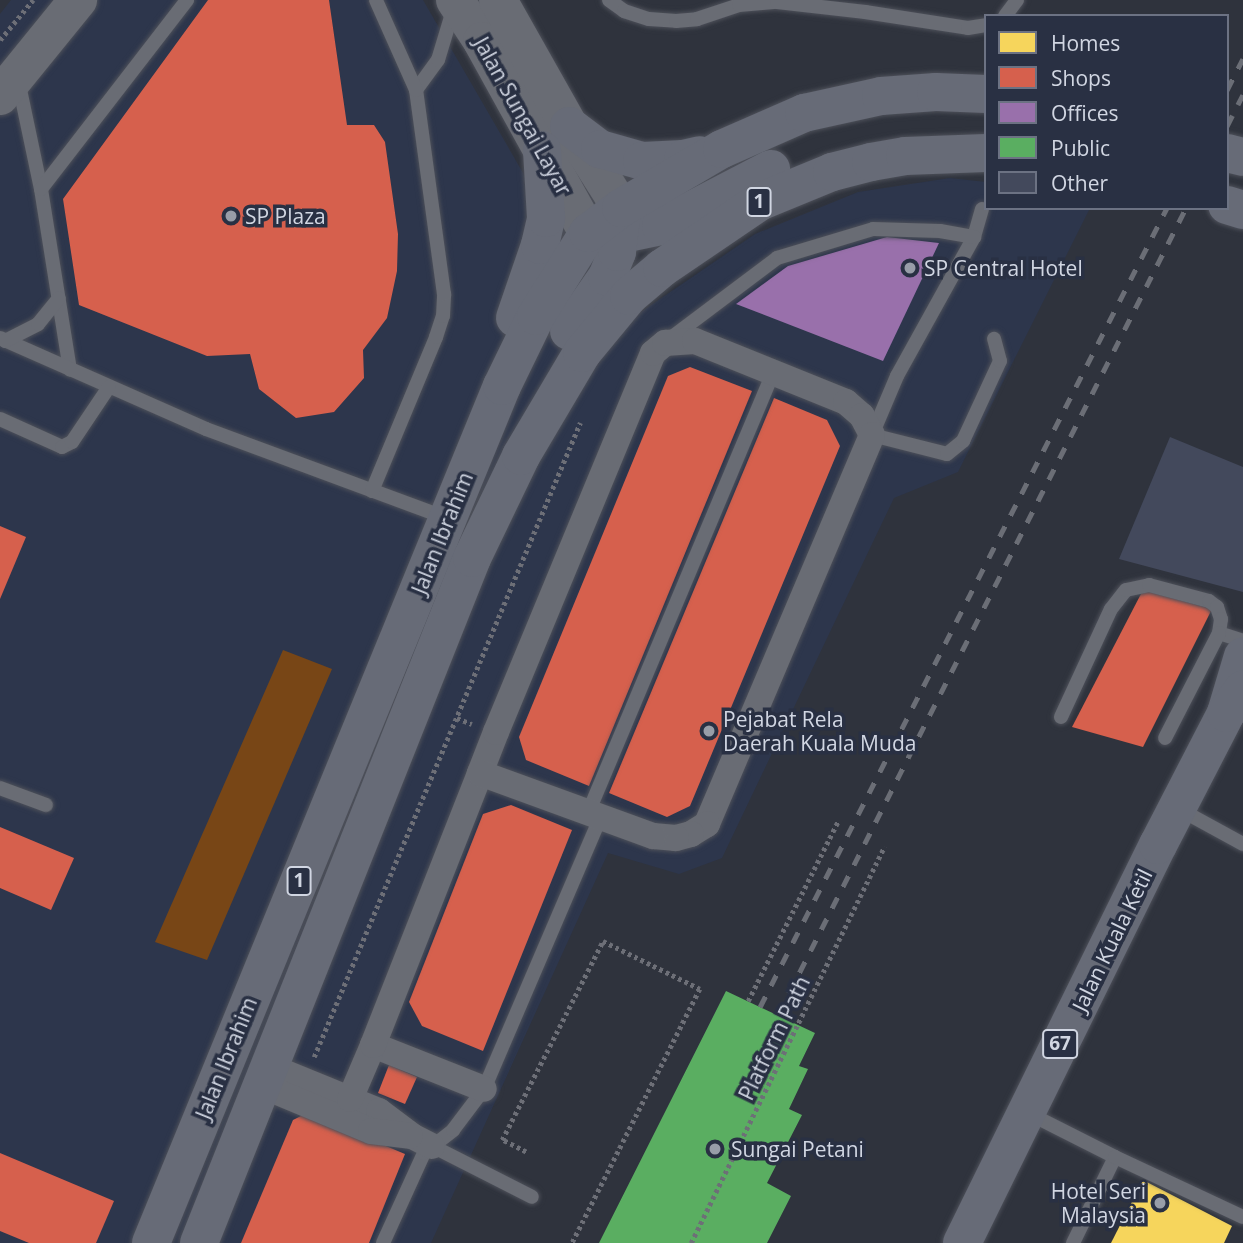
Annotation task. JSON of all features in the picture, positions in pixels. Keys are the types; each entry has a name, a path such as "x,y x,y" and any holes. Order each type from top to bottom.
{"main road":[{"path":"8,86 78,0"},
{"name":"Jalan Sungai Layar","path":"498,0 555,138"},
{"name":"Jalan Sungai Layar","path":"456,1 555,138 610,225"},
{"name":"Jalan Ibrahim","path":"151,1243 502,386 536,316 610,225 722,149 775,123 838,104 895,95 984,94"},
{"path":"502,386 504,347 540,245 546,218 555,138 642,161 683,159 722,149"},
{"path":"521,456 529,410 544,373 607,277 610,225 661,226 771,169 819,153 881,147 905,156"},
{"name":"Jalan Ibrahim","path":"199,1243 280,1078 403,726 472,558 521,456 582,353 629,296 662,268 709,233 770,197 832,172 905,156 984,153"},
{"name":"Jalan Kuala Ketil","path":"962,1243 1177,808 1235,701 1231,644"}],"street":[{"path":"350,1099 373,1045 480,773 643,371 653,353 664,343 695,341 846,402 862,416 872,435 707,824 691,834 676,838 653,836 480,773"},
{"path":"373,1045 484,1088"},
{"path":"280,1078 350,1099 379,1111 422,1141"},
{"path":"280,1078 371,1131 422,1141"}],"lane":[{"path":"41,190 187,0"},
{"path":"372,491 443,316 444,294 416,90 376,0"},
{"path":"609,0 624,11 662,20 697,19 739,5 777,2 968,28 984,25"},
{"path":"416,90 438,60 456,1"},
{"path":"8,86 41,190 70,370"},
{"path":"982,209 974,237 897,376 872,435 947,454 964,441 1000,360 994,339"},
{"path":"664,343 777,258 873,229 940,231 974,237"},
{"path":"3,340 38,324 59,298"},
{"path":"3,340 206,429 448,519"},
{"path":"422,1141 453,1130 484,1088 774,371"},
{"path":"0,419 62,447 72,442 109,387"},
{"path":"1061,717 1111,609 1126,590 1149,585 1209,601 1217,607 1231,644"},
{"path":"1165,738 1231,644 1243,641"},
{"path":"0,788 46,805"},
{"path":"1177,808 1243,844"},
{"path":"1026,1112 1243,1217"},
{"path":"422,1141 532,1196"},
{"path":"383,1243 402,1196 425,1153 422,1141"},
{"path":"1073,1243 1115,1157"}],"path":[{"path":"0,40 33,0"},
{"path":"280,1078 584,413"},
{"name":"Platform Path","path":"748,1001 838,821"},
{"name":"Platform Path","path":"691,1243 884,847"},
{"path":"526,1152 502,1140 603,941 700,989 572,1243"}],"shaded area":[{"path":"11,0 423,0 526,178 641,312 755,234 858,192 950,178 984,182 984,210 1089,210 958,472 894,498 722,858 679,874 608,853 431,1243 0,1243 0,14"},
{"path":"283,650 332,669 207,960 155,942"}],"building: Homes":[{"name":"Hotel Seri Malaysia","path":"1143,1180 1232,1226 1224,1243 1111,1243"}],"building: Shops":[{"name":"SP Plaza","path":"208,0 329,0 347,125 374,125 385,142 398,234 397,271 387,318 363,350 364,378 334,412 296,418 259,389 250,354 207,356 79,305 63,199"},
{"path":"690,367 752,391 589,786 526,760 519,737 668,376"},
{"path":"774,398 827,420 840,446 690,806 667,817 609,793"},
{"path":"0,526 26,537 0,599"},
{"path":"1143,590 1212,609 1143,747 1072,727"},
{"path":"511,805 572,830 483,1051 422,1026 409,1002 483,814"},
{"path":"0,827 74,858 51,910 0,888"},
{"path":"389,1065 417,1077 405,1104 378,1093"},
{"path":"307,1113 405,1154 369,1243 241,1243 293,1120"},
{"path":"0,1153 114,1201 96,1243 29,1243 0,1231"}],"building: Offices":[{"path":"887,237 939,243 883,361 736,304 788,266"}],"building: Public":[{"name":"Sungai Petani","path":"726,991 815,1033 799,1066 808,1069 789,1109 802,1115 767,1183 791,1196 767,1243 599,1243"}],"building: Other":[{"path":"1170,437 1243,467 1243,592 1119,559"}],"railway":[{"path":"1229,86 1243,59"},
{"path":"1229,122 1243,95"},
{"path":"760,1007 1166,210"},
{"path":"778,1015 1185,210"}],"place":[{"name":"SP Plaza","path":"231,216"},
{"name":"SP Central Hotel","path":"910,268"},
{"name":"Pejabat Rela Daerah Kuala Muda","path":"709,731"},
{"name":"Sungai Petani","path":"715,1149"},
{"name":"Hotel Seri Malaysia","path":"1160,1203"}]}
